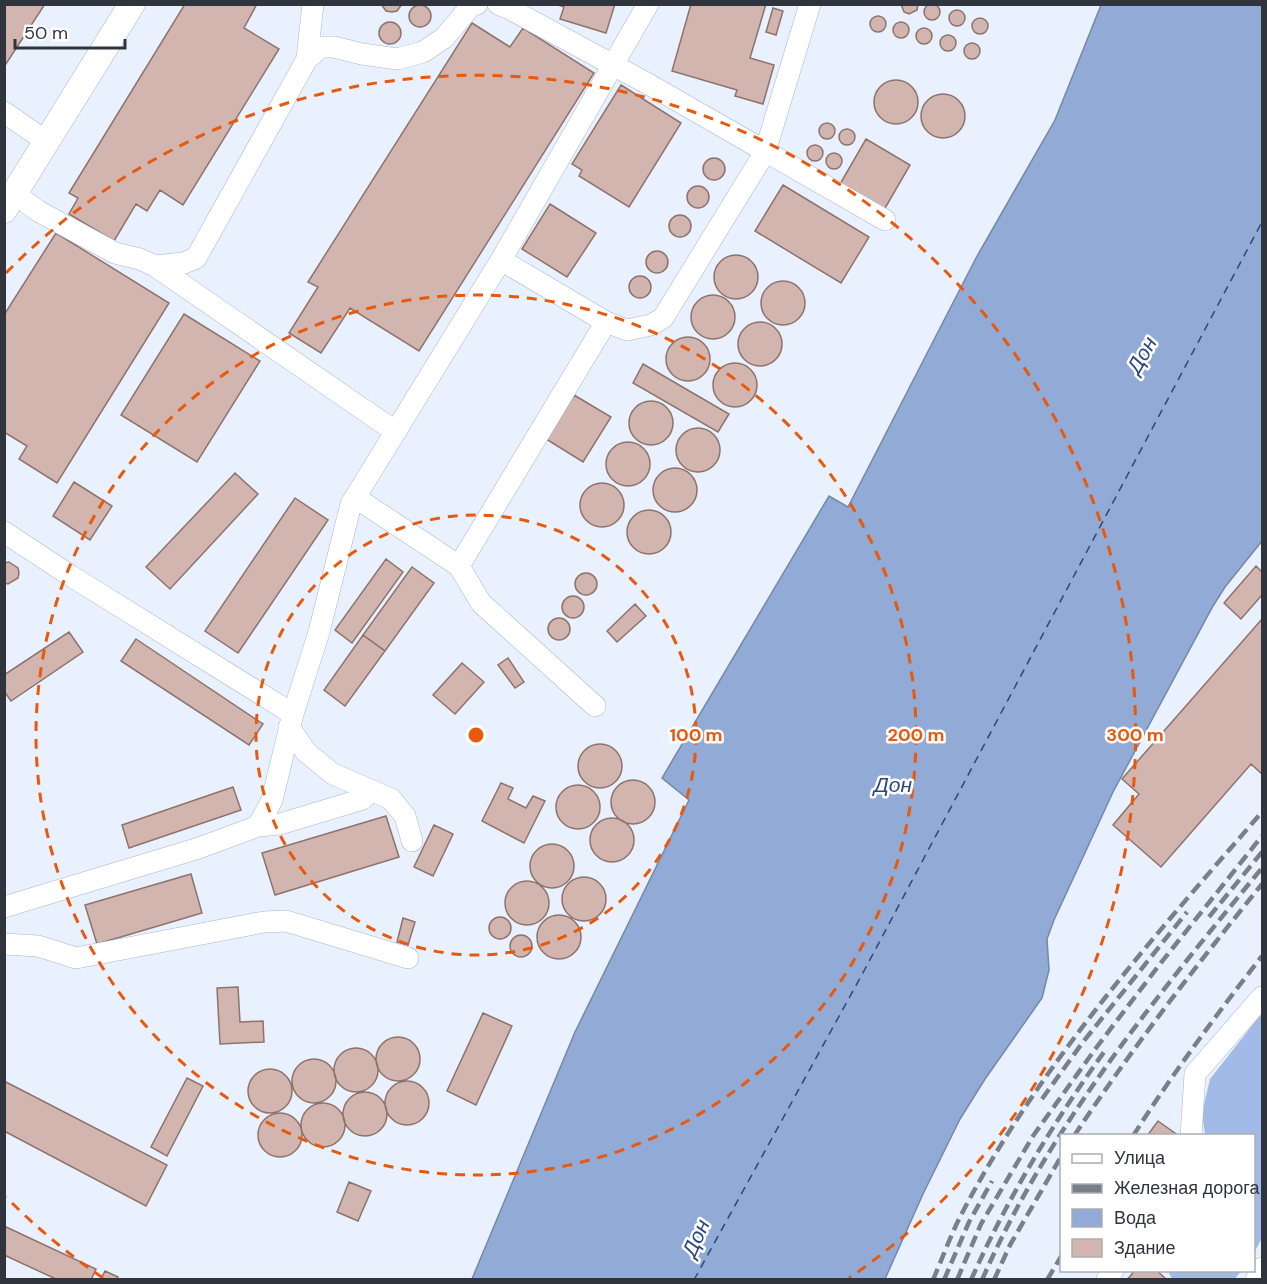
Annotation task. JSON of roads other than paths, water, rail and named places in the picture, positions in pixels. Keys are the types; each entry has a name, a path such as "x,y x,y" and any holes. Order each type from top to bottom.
{"main road":[{"path":"10,202 132,4"}],"street":[{"path":"307,59 313,4"},
{"path":"155,266 184,263 196,258 307,59 321,47 334,47 397,59 423,52 444,38 471,6 477,4"},
{"path":"258,826 272,800 291,720 319,632 351,504 501,260 615,66 648,4"},
{"path":"501,260 606,322 627,330 651,325 663,318 765,152 810,4"},
{"path":"499,5 615,66 885,220"},
{"path":"4,112 47,142"},
{"path":"10,202 38,211 115,253 155,266 396,432"},
{"path":"459,566 606,322"},
{"path":"356,498 459,566 481,603 595,706"},
{"path":"4,532 291,720 306,752 333,774 391,799 405,816 412,841"},
{"path":"4,907 199,848 258,826 280,824 363,799 369,791"},
{"path":"4,944 38,946 76,958 264,922 286,921 408,958"},
{"path":"1191,1134 1195,1074 1263,997"},
{"path":"1256,1280 1263,1268"}],"water":[{"name":"Дон","path":"1101,5 1262,5 1262,541 1225,587 1213,606 1113,792 1047,939 1049,970 1042,998 960,1119 885,1279 472,1279 575,1032 689,800 662,778 829,496 848,507 976,258 1055,120"}],"railway":[{"path":"933,1280 960,1217 991,1161 1061,1056 1139,956 1262,812"},
{"path":"957,1280 981,1224 1033,1136 1160,964 1262,836"},
{"path":"1209,917 1262,852"},
{"path":"1061,1134 1145,1014 1262,868"},
{"path":"1075,1134 1165,1008 1262,884"},
{"path":"1042,1099 1083,1042 1187,912"},
{"path":"1134,1134 1196,1044 1262,956"},
{"path":"971,1280 1032,1162 1104,1052"},
{"path":"982,1280 1009,1223 1060,1135"},
{"path":"994,1280 1010,1245 1060,1158"},
{"path":"944,1280 969,1222 992,1181"},
{"path":"1047,1280 1060,1258"}]}
